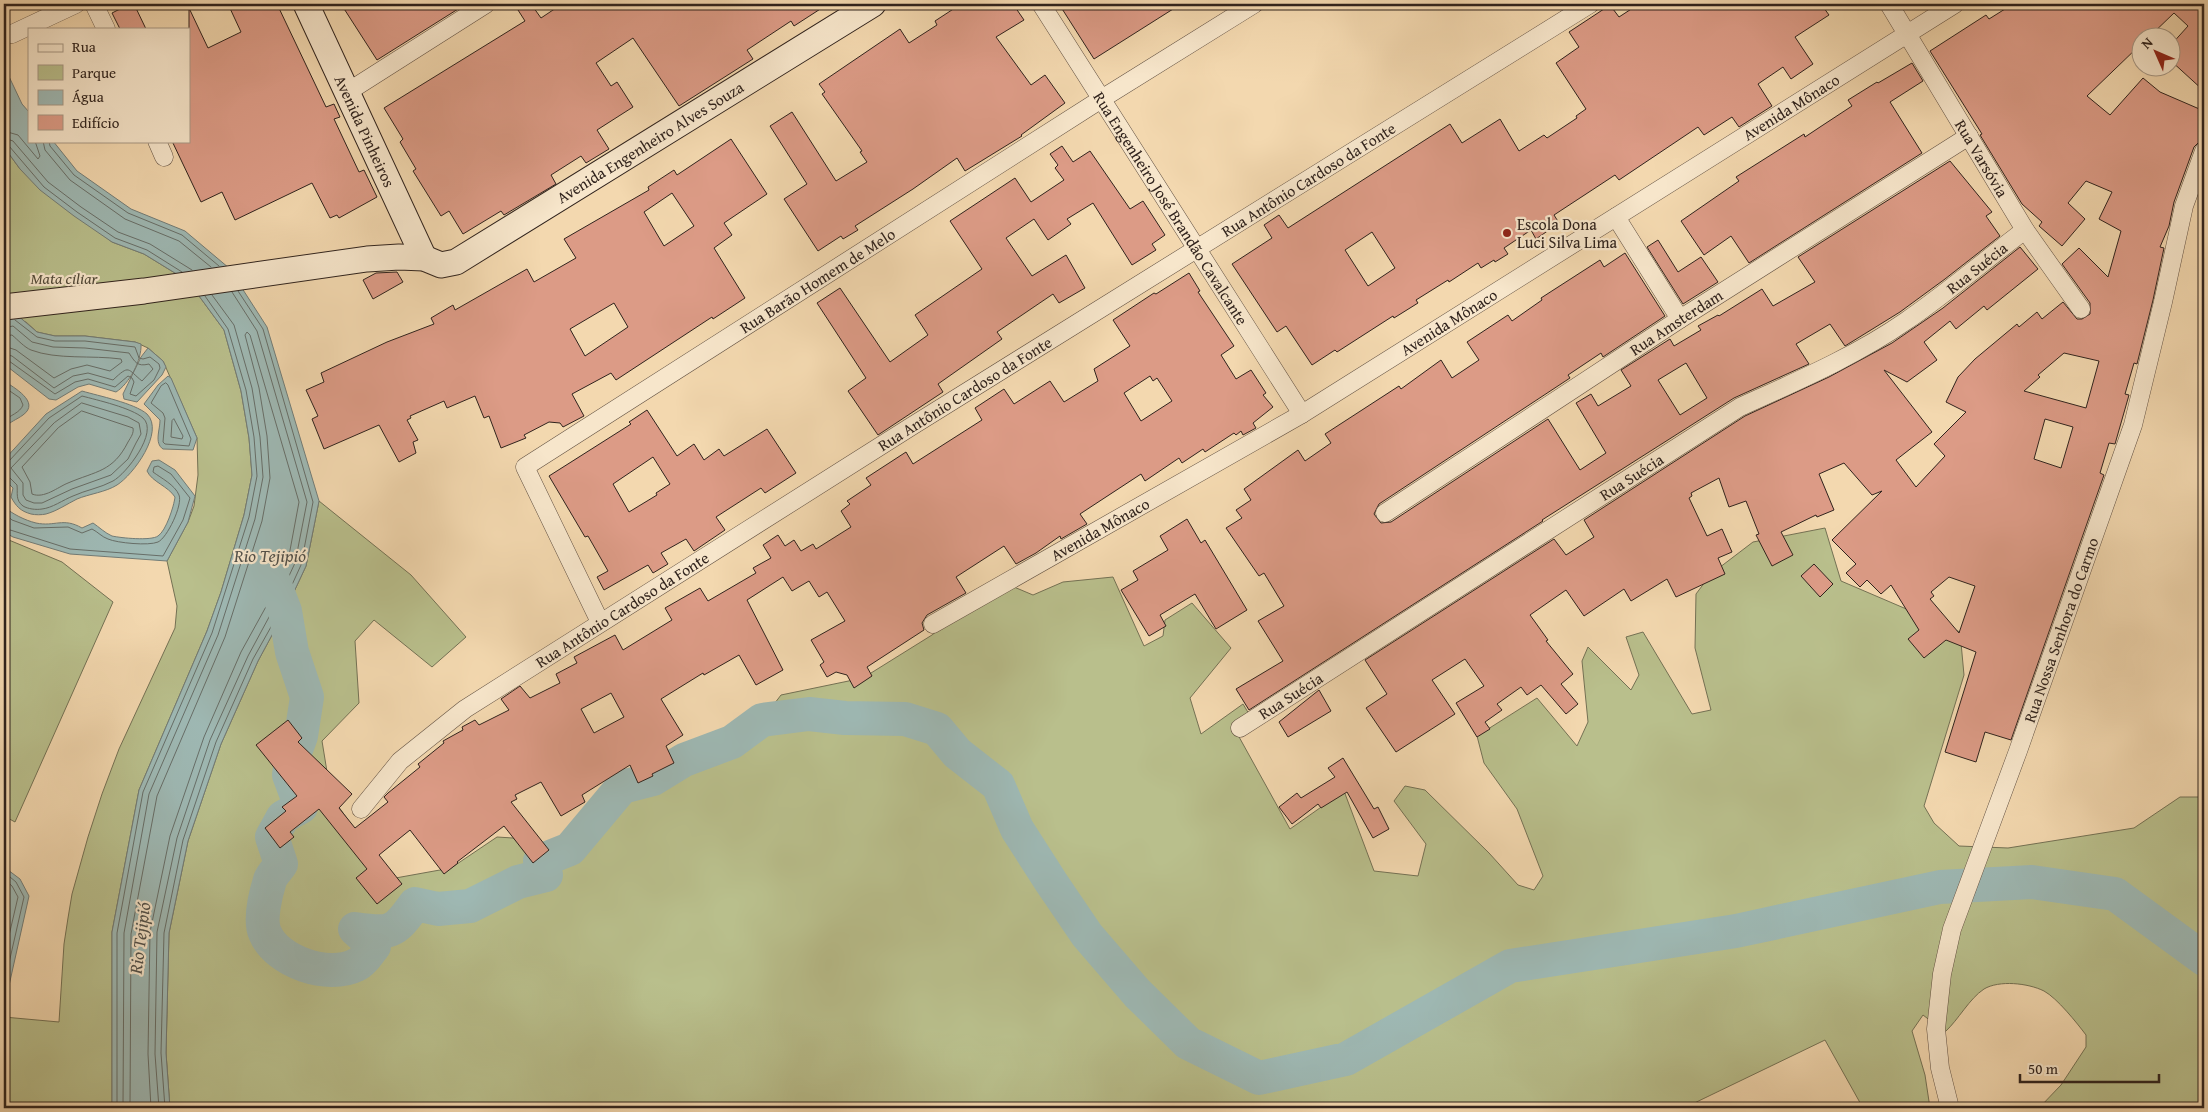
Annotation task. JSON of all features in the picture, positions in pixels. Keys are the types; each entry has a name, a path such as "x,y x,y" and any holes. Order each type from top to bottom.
{"main road":[{"name":"Avenida Pinheiros","path":"306,4 424,258"},
{"name":"Avenida Engenheiro Alves Souza","path":"4,307 144,291 367,259 424,258 441,265 456,262 873,4"}],"street":[{"path":"12,34 76,4"},
{"path":"94,4 106,28"},
{"path":"346,93 486,4"},
{"name":"Rua Engenheiro José Brandão Cavalcante","path":"1042,4 1302,414"},
{"name":"Rua Barão Homem de Melo","path":"600,622 525,467 1103,98 1254,4"},
{"name":"Rua Antônio Cardoso da Fonte","path":"361,809 400,761 465,709 600,622 1590,4"},
{"name":"Rua Varsóvia","path":"1889,4 2025,230 2081,309"},
{"name":"Avenida Mônaco","path":"932,624 1302,414 1955,4"},
{"name":"Rua Amsterdam","path":"1385,513 1680,319 1969,136"},
{"name":"Rua Nossa Senhora do Carmo","path":"1950,1108 1940,1068 1936,1028 1942,974 1952,929 1964,892 2018,751 2132,425 2164,302 2184,206 2204,151"},
{"path":"1616,218 1680,319"},
{"name":"Rua Suécia","path":"1240,728 1740,407 1799,381 1885,335 1907,321 2025,230"}],"green space":[{"name":"Mata ciliar","path":"4,147 20,169 112,242 144,254 188,281 224,330 241,391 249,438 252,475 244,515 221,592 207,631 139,790 112,932 112,1108 4,1108 4,1017 59,1022 64,944 68,918 72,894 88,837 119,749 175,628 177,606 167,561 188,522 194,506 198,475 197,438 163,361 148,348 135,342 85,336 55,336 37,332 26,322 4,318"},
{"path":"319,501 411,575 466,637 432,667 374,620 355,641 359,703 322,741 331,796 390,879 451,868 497,837 513,838 540,861 570,849 622,787 653,779 684,760 732,742 762,720 781,695 863,678 932,635 956,616 1014,587 1033,595 1063,582 1113,577 1144,646 1163,636 1165,620 1192,603 1231,648 1190,698 1201,734 1243,704 1249,714 1233,726 1290,829 1344,791 1374,871 1418,876 1426,844 1394,801 1405,786 1425,790 1489,853 1518,885 1534,890 1543,876 1517,809 1484,763 1477,736 1537,698 1577,746 1588,722 1582,661 1588,647 1631,690 1639,675 1626,637 1643,632 1692,714 1711,710 1695,648 1696,594 1711,574 1753,542 1825,528 1841,581 1960,632 1964,675 1924,806 1934,823 1959,846 2008,848 2134,828 2180,797 2204,797 2204,1108 2039,1108 2061,1085 2086,1047 2086,1035 2061,1005 2044,991 2022,984 1997,984 1979,993 1945,1032 1923,1015 1912,1031 1925,1075 1930,1108 1863,1108 1825,1040 1684,1108 170,1108 166,1053 169,933 188,841 221,744 258,661 285,611 306,566"},
{"path":"4,538 62,562 113,602 15,822 4,816"}],"water":[{"name":"Rio Tejipió","path":"4,66 22,104 28,111 28,142 54,142 77,171 131,209 185,231 229,268 267,327 319,501 306,566 285,611 258,661 221,744 188,841 169,933 166,1053 170,1108 112,1108 112,932 139,790 207,631 244,515 252,475 249,438 241,391 224,330 188,281 144,254 112,242 74,216 40,190 20,169 4,147"},
{"path":"16,314 37,332 55,336 85,336 141,344 141,350 134,371 126,383 116,392 89,384 78,387 56,400 49,399 4,364 4,318"},
{"path":"148,348 163,361 166,367 162,375 137,402 124,399 123,394 141,357"},
{"path":"168,376 171,378 197,438 193,450 163,449 158,440 160,420 144,404 158,385"},
{"path":"4,381 24,395 29,405 28,410 23,415 4,428"},
{"path":"82,391 125,403 147,414 152,422 150,442 138,463 124,480 117,485 77,499 46,514 34,515 24,511 19,508 11,497 13,488 4,479 4,460 46,414"},
{"path":"159,460 175,470 195,496 188,522 167,561 70,554 13,537 4,532 4,507 36,523 69,523 82,528 93,523 112,536 143,539 154,538 161,533 167,524 175,497 152,478 147,471 152,461"},
{"path":"4,867 20,879 29,896 4,1008"}],"building":[{"path":"130,4 134,4 146,28 120,28 112,13"},
{"path":"228,4 277,4 326,107 334,104 340,117 334,119 359,172 364,170 377,197 339,218 337,215 330,218 312,183 235,220 222,192 201,202 172,142 190,142 189,8 208,48 241,32"},
{"path":"341,4 466,4 377,60"},
{"path":"527,4 531,4 541,18 562,4 828,4 794,26 791,21 747,50 753,59 679,106 633,38 596,63 611,86 617,82 633,107 597,130 609,149 586,163 581,156 551,175 556,184 504,215 501,211 463,234 449,211 441,216 413,171 416,169 400,142 403,139 384,108 525,21 518,10"},
{"path":"961,4 1013,4 1024,20 996,37 1031,85 1045,75 1065,103 1022,136 965,171 957,158 855,226 858,230 843,239 841,236 818,251 784,199 807,184 770,126 792,112 836,181 867,162 860,152 862,151 822,94 825,92 819,84 900,29 909,43 937,25 935,21"},
{"path":"1059,4 1181,4 1094,59"},
{"path":"1639,4 1821,4 1829,15 1795,37 1813,64 1791,79 1783,67 1758,84 1772,106 1739,127 1732,117 1704,135 1698,127 1619,180 1615,175 1554,215 1559,223 1536,239 1531,230 1504,248 1508,254 1481,268 1478,263 1416,300 1418,303 1394,318 1393,316 1337,352 1335,350 1312,365 1286,326 1277,332 1232,264 1272,238 1264,225 1279,215 1288,228 1450,124 1462,143 1500,119 1519,151 1544,135 1547,138 1577,118 1576,116 1586,109 1556,63 1579,47 1569,32 1610,5 1619,17","holes":["1372,232 1395,268 1368,286 1345,250"]},
{"path":"2013,4 2204,4 2204,91 2180,69 2180,35 2188,26 2174,13 2158,28 2130,28 2130,55 2087,96 2110,115 2143,78 2160,92 2204,111 2204,141 2194,147 2174,202 2169,226 2160,247 2164,248 2153,300 2137,364 2134,363 2125,394 2129,395 2115,444 2109,443 2100,473 2104,475 2011,740 1985,732 1976,762 1945,752 1976,652 1946,640 1924,658 1908,639 1919,630 1891,585 1881,594 1867,580 1860,587 1846,573 1856,564 1832,540 1882,491 1872,495 1844,463 1819,474 1834,510 1817,517 1816,515 1781,532 1793,555 1772,566 1756,535 1759,534 1746,501 1729,507 1719,478 1691,493 1692,496 1689,498 1707,536 1722,529 1732,552 1718,558 1725,574 1676,597 1667,579 1631,601 1624,589 1584,616 1566,590 1530,615 1548,640 1546,641 1573,674 1561,684 1578,704 1566,714 1541,685 1527,695 1521,687 1497,704 1502,710 1485,722 1490,729 1477,737 1456,703 1484,686 1465,659 1432,680 1455,714 1396,752 1366,708 1387,694 1365,660 1554,539 1566,555 1594,537 1584,520 1745,416 1829,377 1892,343 1943,308 2020,247 2038,269 1987,310 1984,306 1956,329 1950,321 1924,342 1937,360 1907,382 1884,370 1932,432 1896,460 1916,487 1945,456 1934,444 1966,412 1946,402 1958,377 1975,359 2017,324 2019,327 2037,312 2042,319 2063,302 2077,319 2082,319 2090,314 2090,303 2062,264 2079,248 2108,277 2121,231 2099,219 2112,192 2086,181 2068,203 2085,219 2062,246 2039,226 2042,222 2022,204 1980,135 1982,134 1930,51 1986,15 1989,19","holes":["2064,353 2099,361 2086,408 2024,391 2040,377 2038,375","2045,419 2073,427 2061,468 2034,459","1949,577 1975,586 1959,633 1930,599 1934,596 1931,592"]},
{"path":"1912,63 1923,81 1890,102 1922,153 1749,263 1731,236 1704,255 1681,221 1739,181 1736,177 1804,134 1805,137 1852,106 1848,100"},
{"path":"731,139 767,194 724,223 732,235 714,248 745,298 713,319 712,317 616,380 611,373 572,394 584,416 563,427 560,423 549,422 524,435 526,438 501,448 489,416 484,418 475,396 447,408 444,401 410,416 411,418 407,420 418,440 413,442 416,453 399,462 379,425 324,449 312,419 318,416 306,390 324,382 321,373 387,342 434,324 431,318 453,305 455,310 527,269 534,282 576,258 564,239 649,190 648,187 674,170 677,175","holes":["672,193 694,226 664,246 644,212","614,303 628,327 585,356 570,329"]},
{"path":"1062,146 1073,162 1090,151 1130,209 1143,201 1165,235 1152,244 1156,250 1132,265 1093,203 1067,219 1071,224 1048,240 1034,219 1006,238 1032,276 1066,255 1085,288 1059,303 1053,294 997,332 1002,339 938,384 943,392 878,435 848,391 866,378 817,303 840,288 890,362 928,335 915,315 982,269 950,221 1015,178 1031,202 1064,180 1055,168 1058,165 1050,154"},
{"path":"1950,161 1992,212 1986,216 2000,236 1900,312 1845,346 1830,324 1796,344 1809,364 1734,398 1249,710 1236,689 1283,661 1258,621 1284,606 1264,573 1259,576 1226,528 1242,518 1236,510 1251,500 1244,489 1298,450 1305,461 1331,443 1325,434 1399,386 1401,389 1441,360 1452,378 1479,360 1467,342 1508,315 1512,321 1542,300 1541,298 1600,260 1604,267 1625,253 1665,316 1603,357 1601,353 1568,375 1570,378 1379,504 1374,514 1381,523 1391,522 1548,419 1580,470 1606,453 1576,403 1591,394 1598,406 1631,386 1621,370 1670,339 1674,346 1701,330 1698,326 1719,316 1762,289 1773,306 1815,282 1798,257","holes":["1686,363 1707,398 1680,415 1658,380"]},
{"path":"1658,240 1678,272 1701,257 1718,282 1683,304 1647,247"},
{"path":"397,272 403,282 373,299 363,280 376,273"},
{"path":"1189,273 1200,291 1198,292 1234,346 1221,355 1236,379 1251,370 1266,393 1263,395 1273,407 1253,423 1256,428 1243,435 1241,431 1236,435 1234,433 1205,452 1203,449 1182,463 1179,458 1145,481 1141,474 1080,514 1087,524 1061,539 1060,536 1016,564 1004,546 956,577 966,593 927,615 922,623 924,630 867,667 872,676 854,688 847,675 836,672 827,677 820,665 824,662 811,640 845,621 827,592 819,597 809,581 792,591 783,577 747,600 783,670 756,685 739,655 704,675 703,673 661,699 683,735 666,746 674,763 638,783 630,765 582,795 585,802 561,816 541,782 515,795 517,799 511,802 549,850 533,863 504,826 444,874 410,830 379,855 402,884 377,904 356,878 367,869 319,809 290,832 294,837 280,848 265,828 286,811 282,807 297,796 256,745 288,720 302,738 298,742 352,794 339,808 355,828 388,802 384,797 420,767 418,764 444,743 443,741 463,730 462,727 475,720 479,725 509,710 501,699 520,686 530,698 560,683 556,674 577,663 574,657 615,635 623,650 672,620 665,608 700,588 708,601 756,573 753,568 771,558 763,545 778,535 785,546 794,540 801,551 813,544 816,549 851,527 841,511 850,504 847,501 871,485 866,478 906,452 913,464 982,420 975,408 1004,389 1014,404 1050,381 1064,402 1098,381 1094,369 1130,346 1113,320 1154,293 1156,294","holes":["1150,376 1153,381 1157,378 1172,401 1141,421 1124,393","611,693 624,717 594,733 581,709"]},
{"path":"647,410 677,456 694,444 704,460 719,449 724,456 767,429 796,473 765,493 761,488 716,517 725,530 694,551 686,539 661,553 668,564 653,573 648,565 604,590 597,577 608,571 588,536 585,537 549,476 631,424 629,422","holes":["653,457 670,484 656,493 657,495 629,512 613,484"]},
{"path":"1187,519 1201,543 1205,540 1247,610 1216,629 1195,594 1160,615 1166,626 1149,636 1121,590 1138,580 1133,571 1168,550 1160,536"},
{"path":"1814,564 1833,584 1820,597 1801,576"},
{"path":"1319,690 1331,711 1288,737 1279,722"},
{"path":"1343,758 1374,809 1378,807 1389,829 1373,838 1347,792 1321,808 1318,804 1292,824 1279,807 1297,793 1301,798 1335,777 1328,768"}],"waterway":[{"path":"269,569 285,611 292,652 307,697 301,736 291,763 289,775 301,807 283,817 272,837 281,864 268,885 264,906 263,928 271,943 280,952 292,960 318,969 345,969 359,964 374,946 355,929 390,930 402,921 415,904 438,909 470,906 518,882 546,875 540,861 570,849 622,787 653,779 684,760 732,742 762,720 809,714 845,718 905,719 937,729 957,753 998,785 1017,829 1051,882 1087,935 1137,993 1188,1043 1259,1078 1346,1059 1510,966 1736,931 1940,887 2032,882 2115,894 2204,959"}],"place":[{"name":"Escola Dona Luci Silva Lima","path":"1507,233"}]}
